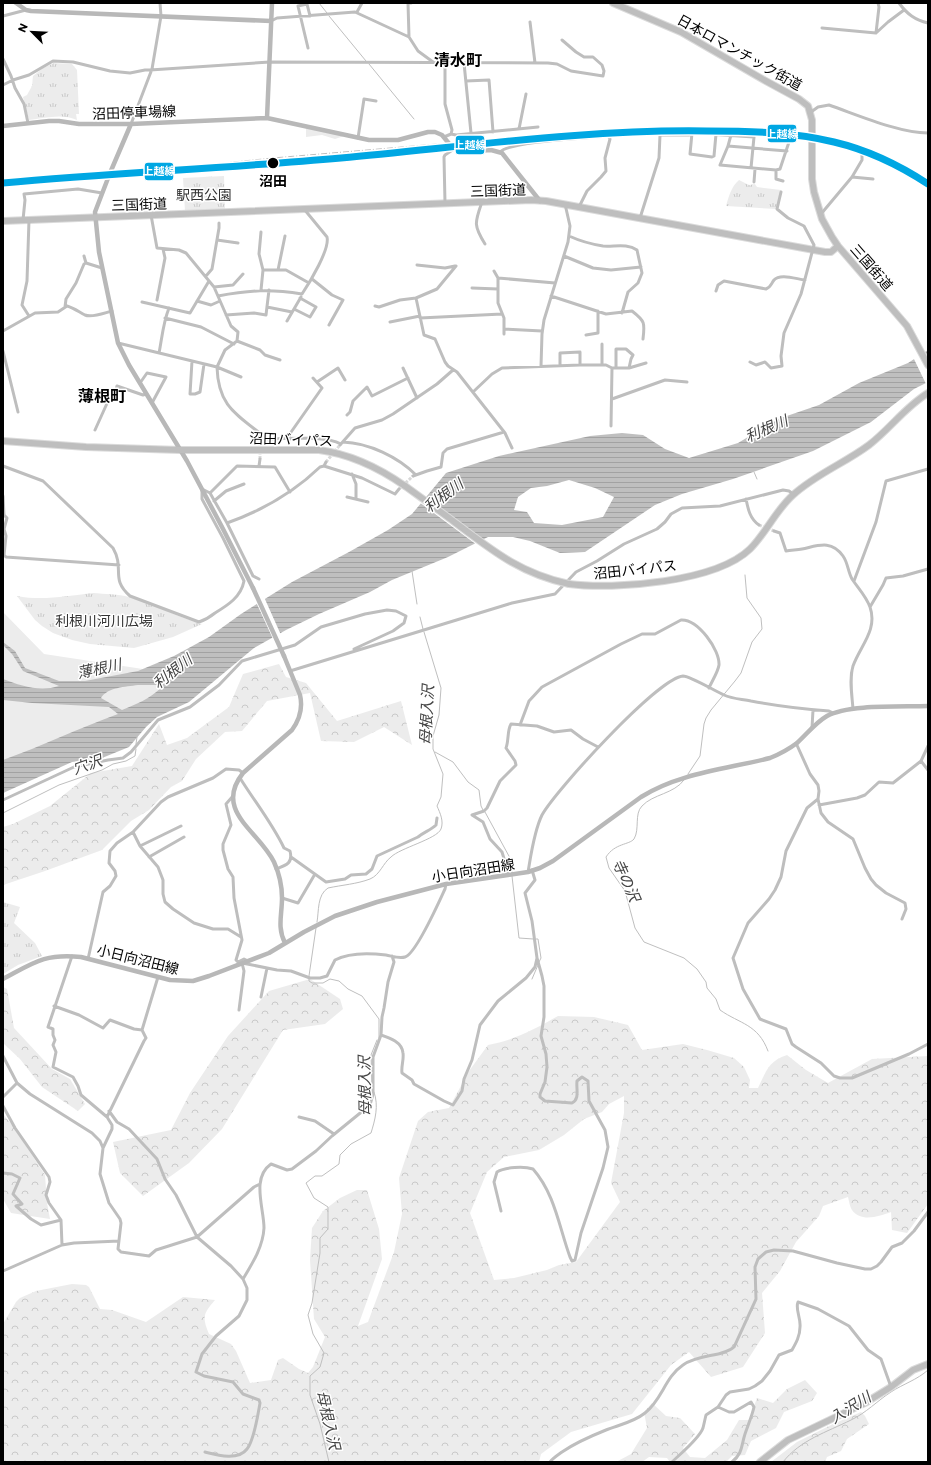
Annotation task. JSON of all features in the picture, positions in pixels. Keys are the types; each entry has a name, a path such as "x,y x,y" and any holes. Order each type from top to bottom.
{"highway":[{"name":"日本ロマンチック街道","path":"612,3 681,32 764,80 799,98 808,106 811,112"},
{"path":"811,112 813,130 812,179 820,214 838,246"},
{"name":"三国街道","path":"3,221 445,203 540,201 565,204 813,250 828,252 838,246 907,326 928,365"},
{"name":"沼田バイパス","path":"3,441 86,447 180,450 299,449 337,452 368,464 405,486 510,563 537,575 569,584 588,586 617,586 680,578 724,566 749,549 793,494 871,444 914,403 928,393"},
{"path":"760,1462 788,1440 865,1403 891,1387 913,1370 928,1364"}],"main road":[{"path":"16,3 26,10 271,21"},
{"path":"267,118 272,3"},
{"name":"沼田停車場線","path":"3,126 59,121 79,124 131,124 267,118 374,141 398,140 431,131 439,133 444,138"},
{"path":"131,124 95,212 99,252 118,343 146,394 180,450 236,552 284,656 300,695 301,708 297,722 287,734 243,772 235,786 233,796 235,810 242,823 268,852 279,876 282,898 280,931 286,943"},
{"path":"444,138 454,149 461,152 491,150 500,152 540,201"},
{"name":"小日向沼田線","path":"3,979 40,960 59,955 88,959 182,982 193,981 268,953 321,923 350,910 446,884 509,875 540,868 554,861 641,797 654,790 683,778 770,758 784,752 812,728 833,713 853,709 928,706"}],"street":[{"path":"131,124 152,69 161,16 160,3"},
{"path":"357,12 362,3"},
{"path":"409,37 410,3"},
{"path":"876,33 879,7 878,3"},
{"path":"899,3 904,10 913,17 928,23"},
{"path":"308,48 298,6 307,4 310,16"},
{"path":"3,16 26,10"},
{"path":"822,28 876,33 904,10"},
{"path":"271,21 277,18 357,12 409,37 418,51 434,62"},
{"path":"530,22 535,63"},
{"path":"3,85 29,75 53,61 73,62 117,72 130,73 152,69 270,62 535,63 557,64 571,71 603,76 604,71 602,65 593,57 584,56 576,52 562,40"},
{"path":"3,58 15,88 24,104 28,123"},
{"path":"445,63 445,104 452,130 451,134"},
{"path":"464,63 471,133"},
{"path":"466,80 489,80 493,132"},
{"path":"519,129 526,94"},
{"path":"358,138 364,99 376,101"},
{"path":"811,112 818,107 829,105 900,129 919,133 928,133"},
{"path":"444,138 451,134 456,135 538,127"},
{"path":"692,133 690,154 712,157 714,156 716,134"},
{"path":"640,218 659,158 660,135 689,135 692,133 754,136 751,168"},
{"path":"731,135 720,165 755,169 780,169 790,139"},
{"path":"500,152 506,148 522,144 608,136 610,139 605,160 606,171 587,191 579,207"},
{"path":"728,146 787,151"},
{"path":"445,203 444,157 454,149"},
{"path":"820,214 852,176 862,160 862,155"},
{"path":"754,182 755,169"},
{"path":"776,170 776,179 783,181"},
{"path":"852,176 873,179"},
{"path":"29,316 22,304 28,281 24,194 78,189 102,193"},
{"path":"750,362 756,365 765,362 771,368 782,366 781,356 784,333 800,294 813,250 814,243 804,226 788,218 777,209 781,192"},
{"path":"482,202 476,217 475,227 485,244"},
{"path":"541,366 542,331 545,314 569,236 570,226 565,204"},
{"path":"287,321 312,279 327,246 327,237 304,209"},
{"path":"151,215 157,248 179,250 186,254 214,287 231,326 238,332 236,343 225,350 217,367 218,384 223,398 234,413 261,434 260,443"},
{"path":"206,276 212,270 219,223"},
{"path":"261,232 259,254 263,270 261,290"},
{"path":"278,270 285,236"},
{"path":"569,236 592,244 635,248 638,253 642,273 638,283 628,292 622,313"},
{"path":"217,240 238,243"},
{"path":"157,300 165,258 163,249"},
{"path":"84,256 86,262"},
{"path":"564,256 593,268 611,270 641,266"},
{"path":"86,262 102,268"},
{"path":"65,307 66,299 86,262"},
{"path":"375,306 379,307 400,300 416,298 437,289 455,266 445,268 417,265"},
{"path":"263,270 286,270 309,283"},
{"path":"494,271 498,278 498,303 504,318 504,334"},
{"path":"214,287 233,285 243,274"},
{"path":"716,291 718,285 724,281 766,289 770,287 774,279 780,276 804,280"},
{"path":"498,278 555,283"},
{"path":"312,279 332,295 343,300 329,325"},
{"path":"142,302 190,313 209,281"},
{"path":"472,288 498,289"},
{"path":"218,296 261,290 302,294"},
{"path":"226,315 254,313 266,315 269,290"},
{"path":"551,296 606,314 632,311 643,320 645,326 642,339"},
{"path":"267,307 293,310 310,317 316,307 300,298"},
{"path":"416,298 424,335 434,339 445,362 457,372 473,392 504,432 512,448"},
{"path":"197,301 211,306 220,301"},
{"path":"3,331 35,313 58,312 67,306 90,316 112,311"},
{"path":"159,353 165,318 169,308"},
{"path":"586,335 598,333 598,311"},
{"path":"390,322 420,317 502,314"},
{"path":"165,318 202,327 236,343 260,350 265,355 280,360"},
{"path":"504,329 542,331"},
{"path":"118,343 217,367 241,377"},
{"path":"602,344 602,365"},
{"path":"616,368 616,349 626,349 633,355 629,368"},
{"path":"3,351 18,412"},
{"path":"560,365 560,353 580,352 580,365"},
{"path":"192,361 190,394 200,392 204,364"},
{"path":"473,392 492,374 502,368 560,365 606,365 612,368 629,368 646,363"},
{"path":"317,382 338,368 345,380"},
{"path":"403,368 417,398"},
{"path":"612,368 612,426"},
{"path":"342,444 355,428 382,420 393,414 417,398 453,370"},
{"path":"140,383 147,373 166,377 152,404"},
{"path":"290,439 289,434 322,388 313,378"},
{"path":"347,415 350,412 353,401 367,388 372,396 408,378"},
{"path":"612,399 665,380 687,382"},
{"path":"95,430 109,399 114,397 117,386 143,395 146,394"},
{"path":"261,439 335,440 342,444 356,444 379,451 394,458 414,476 441,467 443,452 447,449 504,432"},
{"path":"259,466 260,459"},
{"path":"324,466 326,462"},
{"path":"3,466 43,481 113,548 119,561 120,584 130,596 198,622 205,620 228,606 235,599 244,580 202,499 202,489 210,493 252,577 258,579"},
{"path":"210,493 237,466 275,467 290,492"},
{"path":"226,523 244,517 290,492 320,467 324,466 352,474 395,494 399,489"},
{"path":"854,581 876,522 886,481 928,469"},
{"path":"352,474 356,484 356,499"},
{"path":"214,501 226,491 244,484"},
{"path":"290,671 512,603 555,594 576,572 597,562 624,544 657,529 676,511 682,508 720,506 783,490 793,494"},
{"path":"3,496 4,515 7,518 4,528 6,536 4,555 6,557 119,565"},
{"path":"348,497 368,502"},
{"path":"746,499 751,516 759,525"},
{"path":"774,532 780,533 786,551 818,545 829,546 839,552 844,556 854,581 870,607 872,626 853,666 851,676 853,709"},
{"path":"870,607 884,585 886,578 903,576 928,569"},
{"path":"3,800 74,767 123,758 131,752 158,720 190,707 219,685 242,662 295,645 321,627 365,614 387,610 396,611 406,616 404,623 393,631 344,654"},
{"path":"520,725 529,701 542,687 611,649 642,634 655,634 681,620 692,623 704,634 716,651 719,667 709,688"},
{"path":"500,1211 494,1182 497,1172 502,1170 525,1168 533,1169 549,1194 556,1211 570,1257 572,1261 575,1260 581,1233 608,1147 605,1130 589,1101 588,1081 586,1079 582,1077 577,1081 577,1098 575,1102 545,1101 540,1097 547,1076 546,1054 541,1036 544,1016 544,986 537,958 532,921 525,893 535,880 530,871 533,845 542,816 560,790 598,747 637,708 672,680 683,676 692,678 728,697 779,707 829,711 833,713"},
{"path":"812,728 813,710"},
{"path":"509,875 502,852 490,839 483,822 472,815 484,811 487,808 500,781 514,767 515,761 506,748 508,728 511,724 537,726 554,732 571,730 583,739 598,747"},
{"path":"796,743 810,774 818,785 818,799 821,813 828,822 853,839 871,879 886,893 905,902 906,909 902,919"},
{"path":"819,805 857,798 865,795 879,782 893,783 922,761 928,746"},
{"path":"922,761 928,770"},
{"path":"88,959 103,892 110,886 116,876 115,871 109,863 110,850 133,832 161,802 168,797 213,778 226,768 243,772"},
{"path":"240,777 278,834 284,848 290,850 291,857 286,865 276,869"},
{"path":"233,796 226,804 231,825 223,844 223,850 228,869 233,877 234,898 242,940 236,960 238,962 244,959 248,961"},
{"path":"818,799 807,808 786,850 781,877 775,890 748,923 733,958 743,989 760,1019 786,1029 792,1044 821,1062 834,1076 840,1078 852,1078 928,1044"},
{"path":"291,857 326,882 345,879 351,874 366,874 372,869 377,856 432,829 436,825 437,818"},
{"path":"140,846 181,826"},
{"path":"133,832 140,846 158,867 163,880 163,894 165,902 194,923 213,929 228,929 241,937"},
{"path":"149,857 184,837"},
{"path":"282,898 298,903 315,874"},
{"path":"239,1010 244,971 242,963 291,971 310,978 320,978 327,976 335,960 342,957 356,954 380,954 404,958 413,950 446,889 446,884"},
{"path":"72,956 48,1027 53,1029 55,1040 53,1045 56,1052 53,1067 73,1077 81,1095 107,1117 112,1129 103,1148 100,1174 110,1203 121,1223 118,1249 121,1252 149,1256 156,1250 197,1237 254,1187 260,1184"},
{"path":"244,1279 258,1253 264,1228 260,1184 264,1169 271,1164 287,1170 292,1169 316,1152 334,1134 370,1105 373,1094 373,1057 382,1035 382,1017 388,982 394,962 392,956"},
{"path":"382,1035 392,1038 400,1046 403,1053 401,1068 402,1073 412,1080 414,1084 453,1105 462,1092 464,1079 472,1060 480,1025 498,1001 526,978 535,967 537,958"},
{"path":"261,997 267,968"},
{"path":"107,1117 146,1038 142,1030 158,977"},
{"path":"54,1006 79,1015 103,1028 110,1020 134,1029 142,1030"},
{"path":"3,1056 17,1083 30,1094 92,1133 100,1141 103,1148"},
{"path":"3,1097 17,1083"},
{"path":"3,1106 15,1128 49,1177 50,1182 46,1195 49,1203 61,1220 62,1245"},
{"path":"109,1111 117,1122 129,1129 157,1159 165,1179 176,1195 197,1237 244,1279 247,1288 247,1300 239,1316 216,1336 202,1354 196,1372 204,1376 234,1382 243,1394 258,1400 260,1403 258,1412 248,1449 242,1453 228,1456 205,1452"},
{"path":"299,1117 315,1121 334,1134"},
{"path":"3,1173 12,1174 20,1178 13,1194 22,1204 16,1206 31,1219 41,1225 61,1220"},
{"path":"550,1462 567,1449 605,1430 632,1420 643,1414 658,1399 674,1372 683,1365 703,1356 730,1351 734,1346 756,1299 755,1266 758,1259 766,1252 774,1250 793,1251 837,1263 871,1269 882,1262 892,1247 902,1243 914,1232 928,1212"},
{"path":"3,1270 62,1245 119,1241"},
{"path":"672,1462 688,1448 703,1429 706,1415 718,1408 726,1395 730,1392 749,1389 762,1381 770,1371 779,1355 792,1350 800,1334 801,1326 797,1307 798,1302 818,1309 849,1326 868,1350 881,1359 891,1387"},
{"path":"718,1408 729,1412 734,1412 751,1402 754,1407 745,1434 743,1447 738,1458 732,1462"}],"green space":[{"path":"54,63 72,64 77,70 79,114 76,114 77,120 60,116 29,120 23,97 27,95 32,86 33,76 43,68"},
{"path":"306,127 344,136 335,139 322,135 306,137"},
{"name":"駅西公園","path":"224,176 225,209 185,211 183,178"},
{"path":"739,180 749,185 755,184 757,187 781,190 776,209 726,206 732,189"},
{"name":"利根川河川広場","path":"93,593 129,597 202,624 173,637 134,648 90,644 72,640 53,633 42,626 35,620 17,596 45,598"},
{"path":"3,612 44,654 202,678 3,774"},
{"path":"279,664 286,677 306,683 337,721 401,701 412,745 384,727 354,742 321,741 310,693 267,701 242,731 225,732 196,759 182,781 171,787 149,810 131,821 102,850 3,885 3,827 13,824 50,806 91,773 132,766 159,724 167,745 187,738 229,707 243,674"},
{"path":"3,902 20,907 14,923 35,943 42,956 18,965 3,974"},
{"path":"310,979 340,999 343,1009 325,1024 283,1030 222,1129 189,1163 143,1196 120,1173 113,1142 171,1130 190,1093 228,1036 269,991"},
{"path":"3,987 7,989 14,1028 52,1069 70,1079 85,1104 78,1111 42,1087 20,1059 3,1043"},
{"path":"558,1016 594,1017 628,1025 642,1050 683,1044 734,1058 744,1067 750,1080 749,1088 758,1088 768,1068 776,1060 787,1055 806,1070 828,1083 872,1059 928,1056 928,1204 907,1233 892,1230 891,1212 871,1217 856,1214 851,1209 848,1197 823,1206 819,1216 796,1242 780,1271 762,1293 765,1333 743,1367 711,1377 689,1352 671,1365 632,1414 571,1432 541,1454 539,1462 3,1462 3,1324 20,1298 36,1291 72,1284 86,1285 89,1287 100,1309 112,1310 146,1322 183,1297 215,1300 206,1312 205,1316 205,1323 209,1334 231,1344 236,1351 250,1383 271,1380 278,1360 283,1358 299,1369 308,1373 313,1367 325,1337 314,1319 310,1260 312,1228 323,1211 340,1198 357,1190 367,1190 379,1229 382,1259 358,1326 368,1322 394,1252 402,1214 399,1178 418,1121 428,1112 449,1108 469,1071 488,1045 516,1037 533,1030","holes":["624,1096 624,1113 611,1183 620,1202 576,1262 559,1265 547,1270 514,1278 494,1280 470,1213 487,1172 504,1157 539,1150 564,1135 584,1119 602,1112 609,1104"]},
{"path":"3,1114 13,1126 45,1175 50,1219 11,1213 3,1199"},
{"path":"805,1380 817,1393 812,1401 784,1412 776,1428 751,1441 745,1455 732,1456 726,1462 670,1462 667,1458 649,1457 642,1462 616,1462 631,1454 647,1428 644,1412 652,1403 666,1416 680,1418 695,1434 683,1448 690,1457 705,1458 727,1440 739,1420 749,1420 757,1398 773,1403 787,1389"},
{"path":"861,1412 869,1424 847,1439 841,1451 827,1457 825,1462 771,1462 797,1442"}],"water":[{"name":"利根川","path":"928,350 928,382 914,389 871,422 813,451 733,479 682,494 655,505 585,552 560,553 530,541 513,537 488,537 448,557 392,580 370,592 319,614 254,648 189,702 157,717 146,727 129,747 102,758 72,762 3,793 3,760 118,714 109,707 3,700 3,679 24,686 38,688 52,688 59,686 23,671 12,654 3,645 3,642 15,651 25,668 59,681 85,681 138,671 174,656 209,637 241,614 292,582 388,530 412,514 446,473 499,456 590,436 622,433 643,435 665,449 689,458 738,443 778,419 819,405 859,383 908,363","holes":["569,480 595,488 614,497 603,517 562,525 534,523 527,512 514,510 518,497 531,488 547,486","138,685 157,685 161,688 143,701 122,710 101,698 104,694 112,690"]}],"pier":[{"path":"924,350 928,358 928,383 926,384 913,357"},
{"path":"424,496 484,541 477,545 419,502"},
{"path":"264,597 281,635 273,639 256,602"}],"waterway":[{"path":"319,3 327,13"},
{"path":"329,16 366,61"},
{"path":"369,64 414,119"},
{"name":"寺の沢","path":"754,472 757,479"},
{"name":"母根入沢","path":"412,571 417,604"},
{"name":"寺の沢","path":"688,774 700,756 706,718 741,673 752,642 762,629 761,618 747,598 745,575"},
{"name":"母根入沢","path":"420,617 423,629"},
{"name":"母根入沢","path":"317,922 320,899 324,891 328,888 370,879 376,875 388,860 396,854 426,840 438,833 441,829 442,820 437,806 441,797 443,774 433,749 433,736 439,715 441,688 424,632"},
{"name":"穴沢","path":"136,744 137,737"},
{"name":"穴沢","path":"3,813 59,785 102,770 113,764 126,761 135,756 136,749"},
{"path":"435,752 453,762 468,782 479,790 483,810"},
{"name":"寺の沢","path":"684,780 680,785 652,799 642,806 638,813 637,831 634,839 613,849 610,852 606,857 609,868 625,891 635,928 644,942 684,958 697,969 706,982 707,988 716,999 720,1010 754,1030 764,1042 768,1051"},
{"path":"485,812 510,858 512,873"},
{"path":"512,876 519,938 533,939"},
{"name":"母根入沢","path":"309,976 316,928"},
{"path":"536,939 538,939 541,958 539,962"},
{"path":"532,979 538,965"},
{"name":"母根入沢","path":"309,979 312,983 323,983 330,979 339,981 348,989 362,996 379,1019 379,1038"},
{"name":"母根入沢","path":"372,1084 371,1055 377,1040"},
{"name":"母根入沢","path":"329,1462 320,1424 310,1395 310,1376 320,1367 324,1353 313,1334 308,1315 312,1303 320,1253 320,1238 328,1229 328,1207 314,1198 306,1183 315,1176 322,1176 339,1164 340,1155 351,1144 371,1133 376,1108 374,1092"},
{"name":"入沢川","path":"783,1462 790,1454 806,1442 856,1417 891,1392 919,1377 928,1370"}],"tunnel":[{"path":"260,443 260,459"},
{"path":"326,462 340,445"},
{"path":"399,489 413,476"},
{"path":"759,525 774,531"}],"railway":[{"path":"124,173 273,158 449,143 500,142"}],"transit line":[{"name":"上越線","path":"3,183 299,162 570,136 661,131 707,131 787,134 847,145 883,159 928,184"}],"place":[{"name":"沼田","path":"273,163"}],"district":[{"name":"清水町","path":"458,59"},
{"name":"薄根町","path":"102,395"}],"water label":[{"name":"薄根川","path":"99,668"}]}
